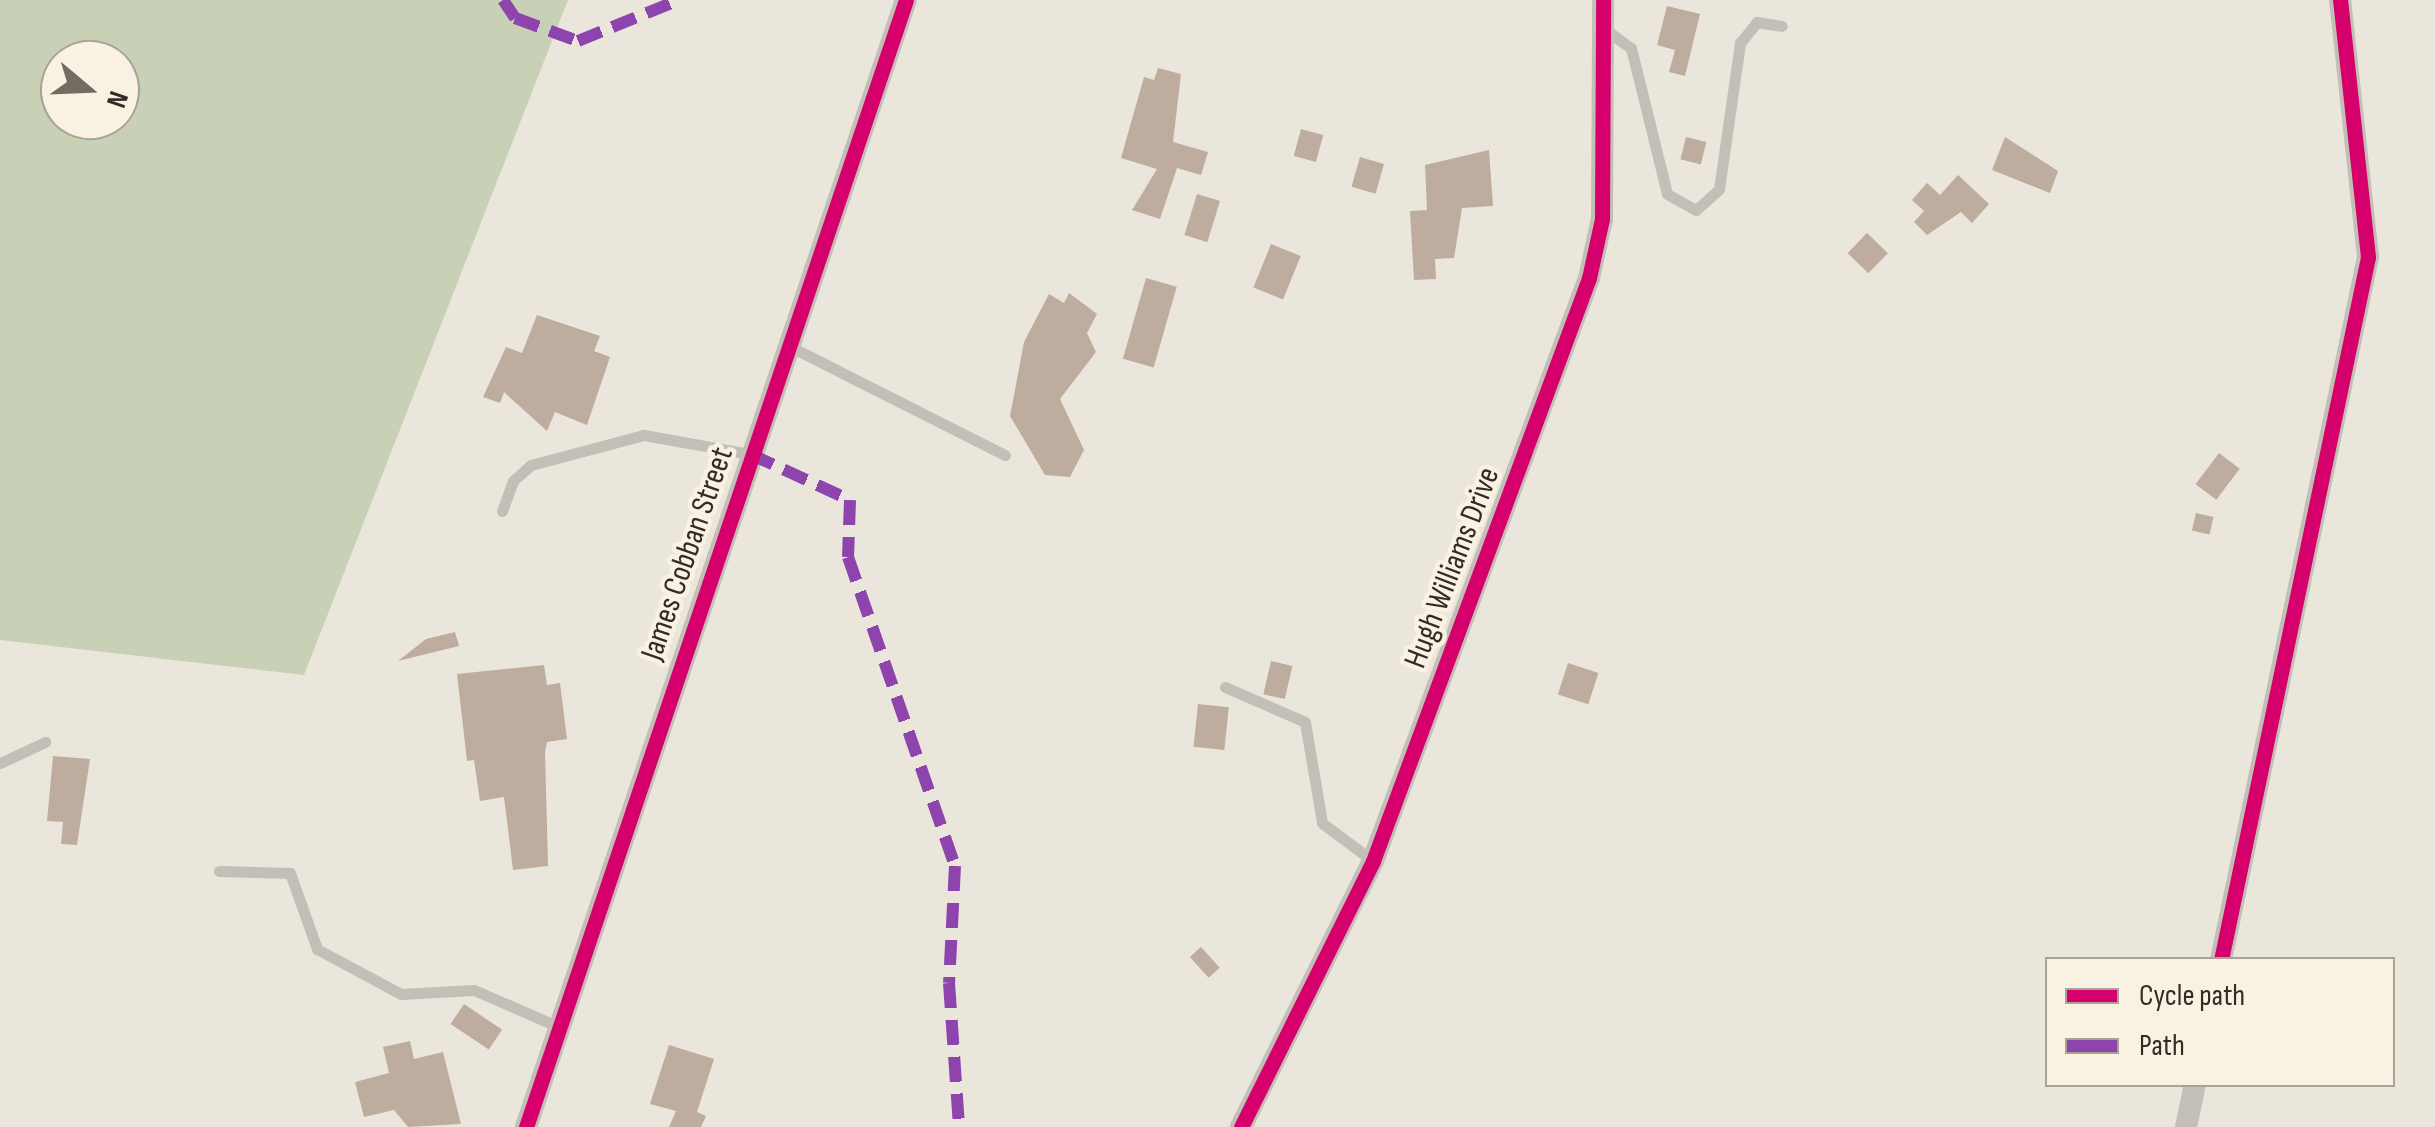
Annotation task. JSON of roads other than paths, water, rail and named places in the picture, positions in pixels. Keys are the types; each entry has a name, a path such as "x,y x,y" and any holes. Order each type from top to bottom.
{"street":[{"name":"James Cobban Street","path":"526,1127 906,0"},
{"name":"Hugh Williams Drive","path":"1242,1127 1373,861 1589,278 1602,219 1604,0"},
{"path":"2222,957 2368,257 2340,0"},
{"path":"2186,1127 2194,1087"}],"lane":[{"path":"1606,30 1632,48 1668,194 1696,210 1719,189 1740,43 1757,22 1782,26"},
{"path":"788,346 1005,455"},
{"path":"502,512 531,465 644,435 750,454"},
{"path":"1225,687 1305,722 1322,823 1373,861"},
{"path":"0,763 45,742"},
{"path":"219,871 290,874 317,949 400,994 474,990 559,1027"}]}
